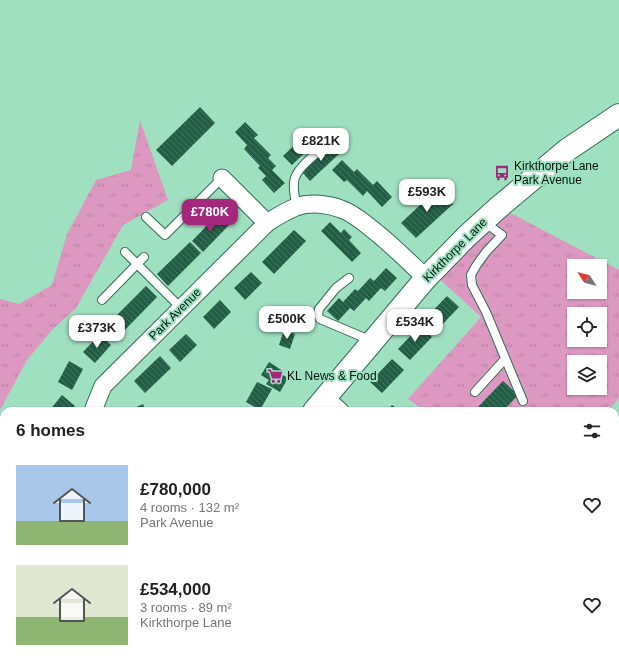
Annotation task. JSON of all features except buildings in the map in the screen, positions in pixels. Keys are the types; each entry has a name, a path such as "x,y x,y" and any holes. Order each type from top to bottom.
{"street":[{"name":"Kirkthorpe Lane","path":"326,407 372,342 426,278 483,221 567,150 619,115"},
{"path":"222,178 267,223"},
{"name":"Park Avenue","path":"94,407 103,386 267,223 297,207 312,204 325,205 341,209 358,218 426,278"}],"lane":[{"path":"297,207 294,180 298,172 324,147"},
{"path":"146,217 165,235 222,178"},
{"path":"483,221 502,235 486,252 471,274 472,285 486,312 523,401"},
{"path":"126,252 181,308"},
{"path":"102,300 144,257"},
{"path":"349,278 336,288 319,309 318,315 320,319 372,342"},
{"path":"475,392 505,359"}],"green space":[{"path":"140,120 168,200 123,225 76,308 52,330 27,360 2,407 0,407 0,299 19,304 52,285 67,234 96,180 131,170"},
{"path":"499,207 598,259 567,259 567,299 607,299 607,264 619,270 619,398 611,407 419,407 408,399 481,317 432,272"}],"place":[{"name":"Kirkthorpe Lane Park Avenue","path":"502,173"},
{"name":"KL News & Food","path":"275,376"}]}
